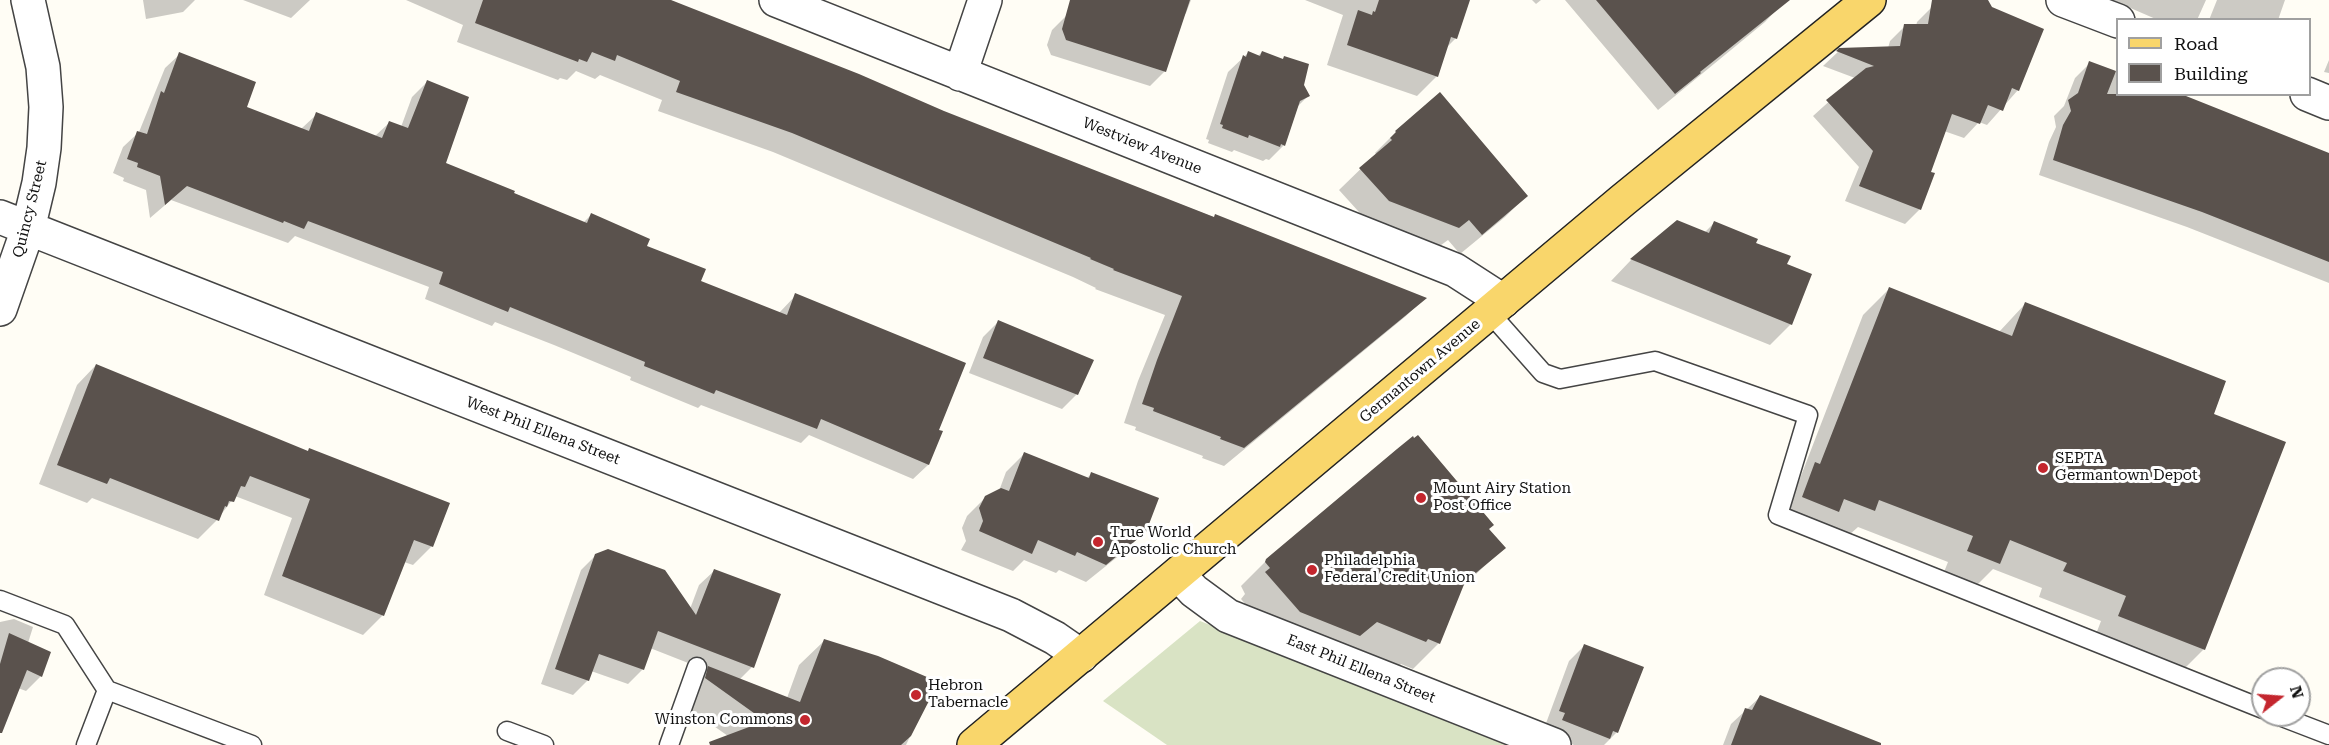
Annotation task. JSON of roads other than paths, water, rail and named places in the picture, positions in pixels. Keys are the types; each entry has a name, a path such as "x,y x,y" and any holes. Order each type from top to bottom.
{"main road":[{"name":"Germantown Avenue","path":"975,745 1623,200 1869,0"}],"street":[{"name":"Quincy Street","path":"0,309 14,223 39,183 44,148 46,107 43,66 28,0"},
{"name":"Westview Avenue","path":"776,0 1455,270 1496,307"},
{"path":"960,74 985,0"},
{"path":"2063,0 2116,20"},
{"path":"2311,96 2329,103"},
{"name":"West Phil Ellena Street","path":"14,223 1011,615 1055,638 1081,656"},
{"name":"East Phil Ellena Street","path":"1178,574 1194,591 1228,616 1554,745"}],"lane":[{"path":"1496,307 1543,373 1560,379 1655,361 1808,415 1778,515 2251,705"},
{"path":"0,600 65,625 107,690 252,745"},
{"path":"669,745 698,667"},
{"path":"86,745 107,690"},
{"path":"2308,727 2329,735"},
{"path":"507,731 543,745"}],"place":[{"name":"SEPTA Germantown Depot","path":"2043,468"},
{"name":"Mount Airy Station Post Office","path":"1421,498"},
{"name":"True World Apostolic Church","path":"1098,542"},
{"name":"Philadelphia Federal Credit Union","path":"1312,570"},
{"name":"Hebron Tabernacle","path":"916,695"},
{"name":"Winston Commons","path":"805,720"}]}
